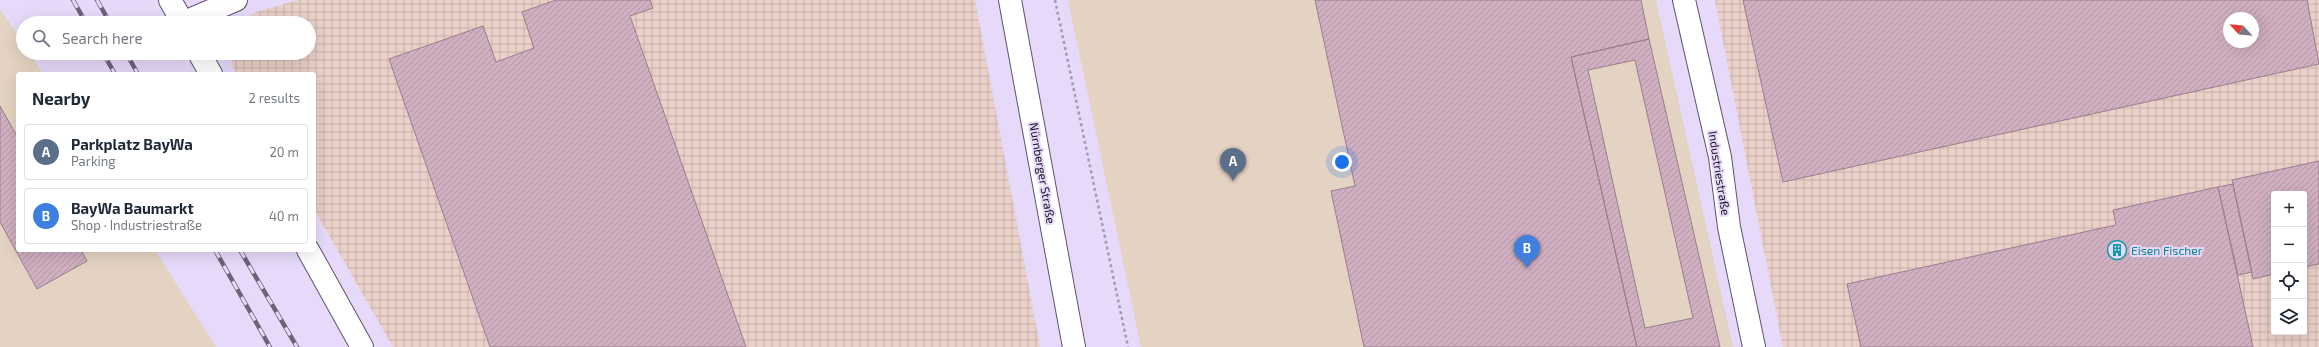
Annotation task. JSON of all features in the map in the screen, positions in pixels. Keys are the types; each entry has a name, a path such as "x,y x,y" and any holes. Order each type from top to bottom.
{"street":[{"path":"170,0 179,16"},
{"path":"199,16 236,0"},
{"name":"Nürnberger Straße","path":"1010,0 1074,347"},
{"name":"Industriestraße","path":"1684,0 1720,157 1729,227 1754,347"},
{"path":"203,60 210,72"},
{"path":"309,252 362,347"}],"path":[{"path":"1055,0 1128,347"}],"shaded area":[{"path":"298,0 975,0 1040,347 393,347 316,212 316,72 236,72 232,66 232,60 316,60 316,16 251,16 256,12"},
{"path":"1068,0 1656,0 1733,347 1141,347"},
{"path":"1715,0 2319,0 2319,347 1783,347"},
{"path":"0,9 16,32 16,60 34,60 42,72 16,72 16,252 156,252 216,347 0,347"}],"building":[{"path":"556,0 650,0 653,8 630,16 746,347 490,347 389,59 483,26 496,62 534,48 522,12"},
{"path":"1315,0 1641,0 1649,39 1571,57 1637,347 1364,347 1331,191 1355,186"},
{"path":"1743,0 2307,0 2319,64 1783,182"},
{"path":"1649,39 1720,347 1637,347 1571,57","holes":["1635,60 1693,318 1645,328 1588,70"]},
{"path":"0,106 16,134 16,251 0,222"},
{"path":"2319,161 2319,264 2307,266 2307,191 2271,191 2271,275 2253,279 2232,180"},
{"path":"2233,184 2252,272 2238,275 2218,187"},
{"name":"Eisen Fischer","path":"2218,187 2253,347 1861,347 1847,284 2116,225 2113,210"},
{"path":"17,252 82,252 87,261 37,289"}],"railway":[{"path":"73,0 82,16"},
{"path":"97,0 106,16"},
{"path":"107,60 114,72"},
{"path":"130,60 137,72"},
{"path":"216,252 270,347"},
{"path":"241,252 297,347"}],"place":[{"name":"Parkplatz BayWa","path":"1233,181"},
{"name":"Eisen Fischer","path":"2117,250"},
{"name":"BayWa Baumarkt","path":"1527,268"}]}
